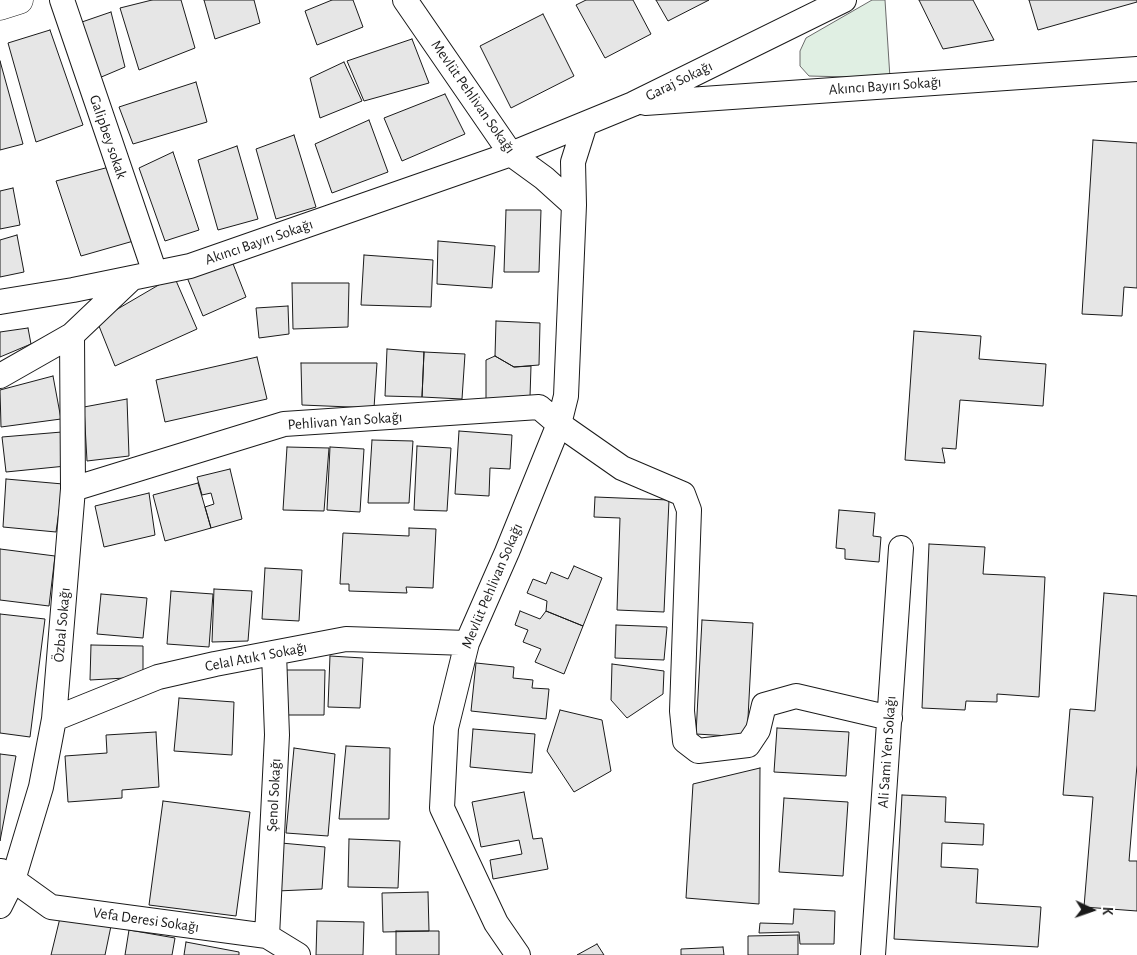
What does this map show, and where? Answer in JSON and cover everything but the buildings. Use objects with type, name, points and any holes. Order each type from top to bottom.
[{"type":"main road","points":[[0,6],[19,0]]},
{"type":"street","name":"Galipbey sokak","points":[[62,0],[154,273]]},
{"type":"street","name":"Mevlüt Pehlivan Sokağı","points":[[405,0],[511,154],[544,178],[574,205]]},
{"type":"street","name":"Garaj Sokağı","points":[[511,154],[633,104],[844,0]]},
{"type":"street","name":"Akıncı Bayırı Sokağı","points":[[633,104],[1137,69]]},
{"type":"street","name":"Mevlüt Pehlivan Sokağı","points":[[518,955],[496,923],[442,808],[446,728],[467,642],[560,424],[566,396],[574,205],[573,162],[585,124]]},
{"type":"street","name":"Akıncı Bayırı Sokağı","points":[[0,302],[73,290],[190,266],[511,154]]},
{"type":"street","points":[[0,376],[72,335],[132,278]]},
{"type":"street","name":"Özbal Sokağı","points":[[0,906],[6,875],[41,787],[54,719],[73,489],[72,335]]},
{"type":"street","name":"Pehlivan Yan Sokağı","points":[[73,489],[284,424],[540,407],[560,424],[622,468],[683,494],[689,510],[682,711],[685,741],[698,751],[748,744],[758,730],[764,706],[796,696],[890,718]]},
{"type":"street","name":"Ali Sami Yen Sokağı","points":[[873,955],[901,548]]},
{"type":"street","name":"Celal Atık 1 Sokağı","points":[[54,719],[158,678],[215,664],[346,639],[467,642]]},
{"type":"street","name":"Şenol Sokağı","points":[[267,936],[277,735],[274,653]]},
{"type":"street","name":"Vefa Deresi Sokağı","points":[[6,875],[51,907],[267,936],[298,955]]},
{"type":"green space","points":[[872,0],[885,0],[890,78],[809,76],[800,66],[800,51],[806,38]]}]
